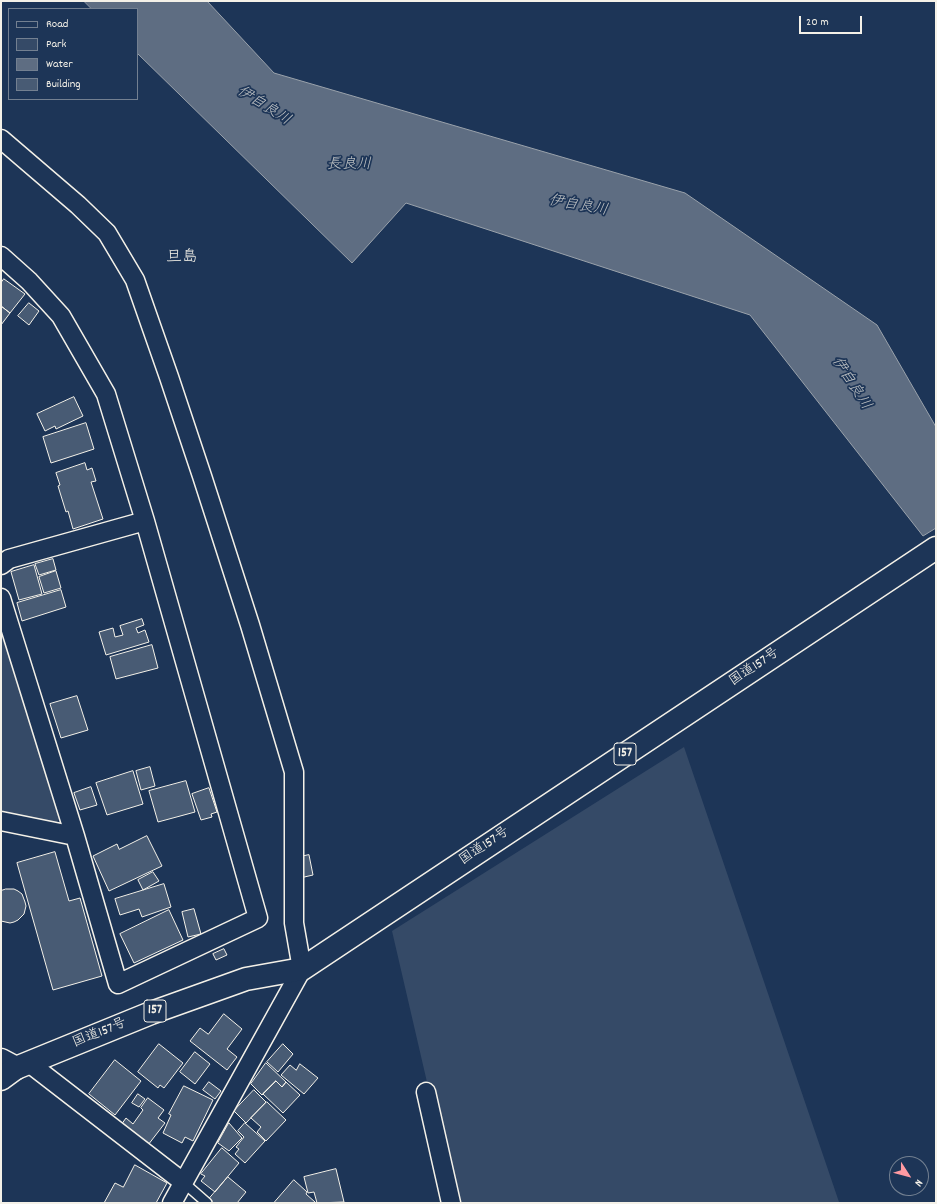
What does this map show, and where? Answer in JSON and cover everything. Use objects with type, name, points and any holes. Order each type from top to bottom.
[{"type":"highway","name":"国道157号","points":[[12,1067],[151,1013],[246,979],[308,964],[936,548]]},
{"type":"street","points":[[1,139],[78,205],[107,233],[135,280],[169,377],[238,588],[294,772],[294,923],[308,964],[172,1203]]},
{"type":"street","points":[[1,256],[29,281],[61,316],[106,394],[145,521],[258,918],[118,984],[75,836],[1,598]]},
{"type":"street","points":[[1,565],[9,559],[145,521]]},
{"type":"street","points":[[1,821],[75,836]]},
{"type":"street","points":[[12,1067],[183,1182]]},
{"type":"street","points":[[426,1092],[451,1203]]},
{"type":"lane","points":[[183,1182],[207,1203]]},
{"type":"green space","points":[[1,625],[59,819],[53,826],[1,813]]},
{"type":"green space","points":[[684,747],[839,1202],[455,1203],[392,931]]},
{"type":"water","name":"長良川","points":[[84,1],[207,1],[274,73],[685,193],[877,325],[936,427],[936,528],[923,536],[750,315],[406,203],[352,263],[138,54],[138,8],[91,8]]},
{"type":"building","points":[[4,279],[25,294],[10,313],[1,306],[1,283]]},
{"type":"building","points":[[29,303],[39,311],[29,325],[18,316]]},
{"type":"building","points":[[1,306],[10,313],[1,325]]},
{"type":"building","points":[[74,397],[83,416],[56,429],[55,426],[45,431],[37,414]]},
{"type":"building","points":[[86,423],[94,449],[51,463],[43,437]]},
{"type":"building","points":[[85,463],[87,470],[92,468],[96,481],[91,482],[103,519],[73,529],[68,511],[66,512],[58,486],[60,485],[56,473]]},
{"type":"building","points":[[53,559],[56,570],[39,575],[35,564]]},
{"type":"building","points":[[34,565],[42,594],[19,600],[11,572]]},
{"type":"building","points":[[56,571],[61,588],[44,593],[39,577]]},
{"type":"building","points":[[61,590],[66,607],[22,621],[17,603]]},
{"type":"building","points":[[142,619],[144,625],[136,628],[138,633],[145,630],[149,642],[106,655],[99,632],[113,628],[115,637],[123,635],[120,626]]},
{"type":"building","points":[[152,645],[158,668],[116,679],[110,657]]},
{"type":"building","points":[[77,696],[88,730],[61,738],[50,704]]},
{"type":"building","points":[[150,767],[155,786],[141,790],[136,771]]},
{"type":"building","points":[[133,771],[143,804],[107,815],[96,783]]},
{"type":"building","points":[[186,781],[195,812],[158,822],[149,791]]},
{"type":"building","points":[[91,787],[97,805],[80,810],[74,793]]},
{"type":"building","points":[[209,788],[217,812],[211,814],[212,817],[201,820],[192,794]]},
{"type":"building","points":[[147,836],[162,866],[109,891],[93,856],[117,844],[119,849]]},
{"type":"building","points":[[55,852],[69,901],[80,898],[102,976],[53,990],[17,863]]},
{"type":"building","points":[[309,855],[313,875],[300,878],[295,858]]},
{"type":"building","points":[[153,872],[159,881],[143,890],[138,880]]},
{"type":"building","points":[[164,884],[171,907],[142,917],[139,909],[120,915],[115,899]]},
{"type":"building","points":[[6,889],[14,889],[22,894],[26,906],[24,914],[18,920],[10,923],[1,921],[1,891]]},
{"type":"building","points":[[194,909],[201,934],[188,937],[182,912]]},
{"type":"building","points":[[169,910],[183,940],[134,963],[120,934]]},
{"type":"building","points":[[224,949],[227,955],[216,960],[213,954]]},
{"type":"building","points":[[224,1014],[242,1029],[227,1049],[237,1057],[227,1070],[190,1041],[200,1028],[208,1034]]},
{"type":"building","points":[[159,1044],[183,1063],[164,1088],[160,1085],[158,1088],[138,1072]]},
{"type":"building","points":[[283,1044],[293,1054],[278,1072],[267,1062]]},
{"type":"building","points":[[195,1052],[210,1064],[195,1084],[180,1072]]},
{"type":"building","points":[[115,1060],[141,1081],[115,1115],[89,1094]]},
{"type":"building","points":[[266,1063],[286,1082],[282,1087],[276,1081],[262,1095],[251,1084]]},
{"type":"building","points":[[300,1064],[318,1078],[304,1094],[281,1075],[290,1065],[296,1070]]},
{"type":"building","points":[[276,1081],[282,1087],[286,1082],[300,1095],[283,1113],[263,1094]]},
{"type":"building","points":[[209,1082],[221,1091],[215,1099],[203,1090]]},
{"type":"building","points":[[184,1086],[213,1100],[193,1141],[185,1137],[182,1143],[163,1133],[171,1115],[169,1114]]},
{"type":"building","points":[[254,1090],[266,1102],[246,1123],[234,1111]]},
{"type":"building","points":[[138,1094],[145,1099],[139,1107],[132,1103]]},
{"type":"building","points":[[148,1098],[164,1110],[158,1118],[165,1123],[148,1145],[121,1125],[126,1118],[133,1124],[143,1110],[141,1108]]},
{"type":"building","points":[[267,1102],[286,1120],[266,1141],[257,1132],[261,1127],[251,1118]]},
{"type":"building","points":[[229,1123],[242,1138],[229,1151],[218,1143]]},
{"type":"building","points":[[245,1123],[265,1141],[245,1163],[235,1154],[239,1149],[236,1147],[244,1137],[238,1131]]},
{"type":"building","points":[[222,1148],[239,1163],[215,1192],[201,1181],[205,1176],[201,1174]]},
{"type":"building","points":[[135,1165],[167,1183],[156,1203],[104,1203],[115,1183],[123,1187]]},
{"type":"building","points":[[336,1169],[344,1202],[317,1203],[314,1192],[308,1193],[304,1177]]},
{"type":"building","points":[[228,1177],[246,1192],[237,1203],[213,1203],[209,1199]]},
{"type":"building","points":[[294,1180],[315,1202],[274,1203]]},
{"type":"district","name":"旦島","points":[[182,259]]},
{"type":"water label","name":"伊自良川","points":[[263,107]]},
{"type":"water label","name":"伊自良川","points":[[578,207]]},
{"type":"water label","name":"伊自良川","points":[[850,384]]}]
